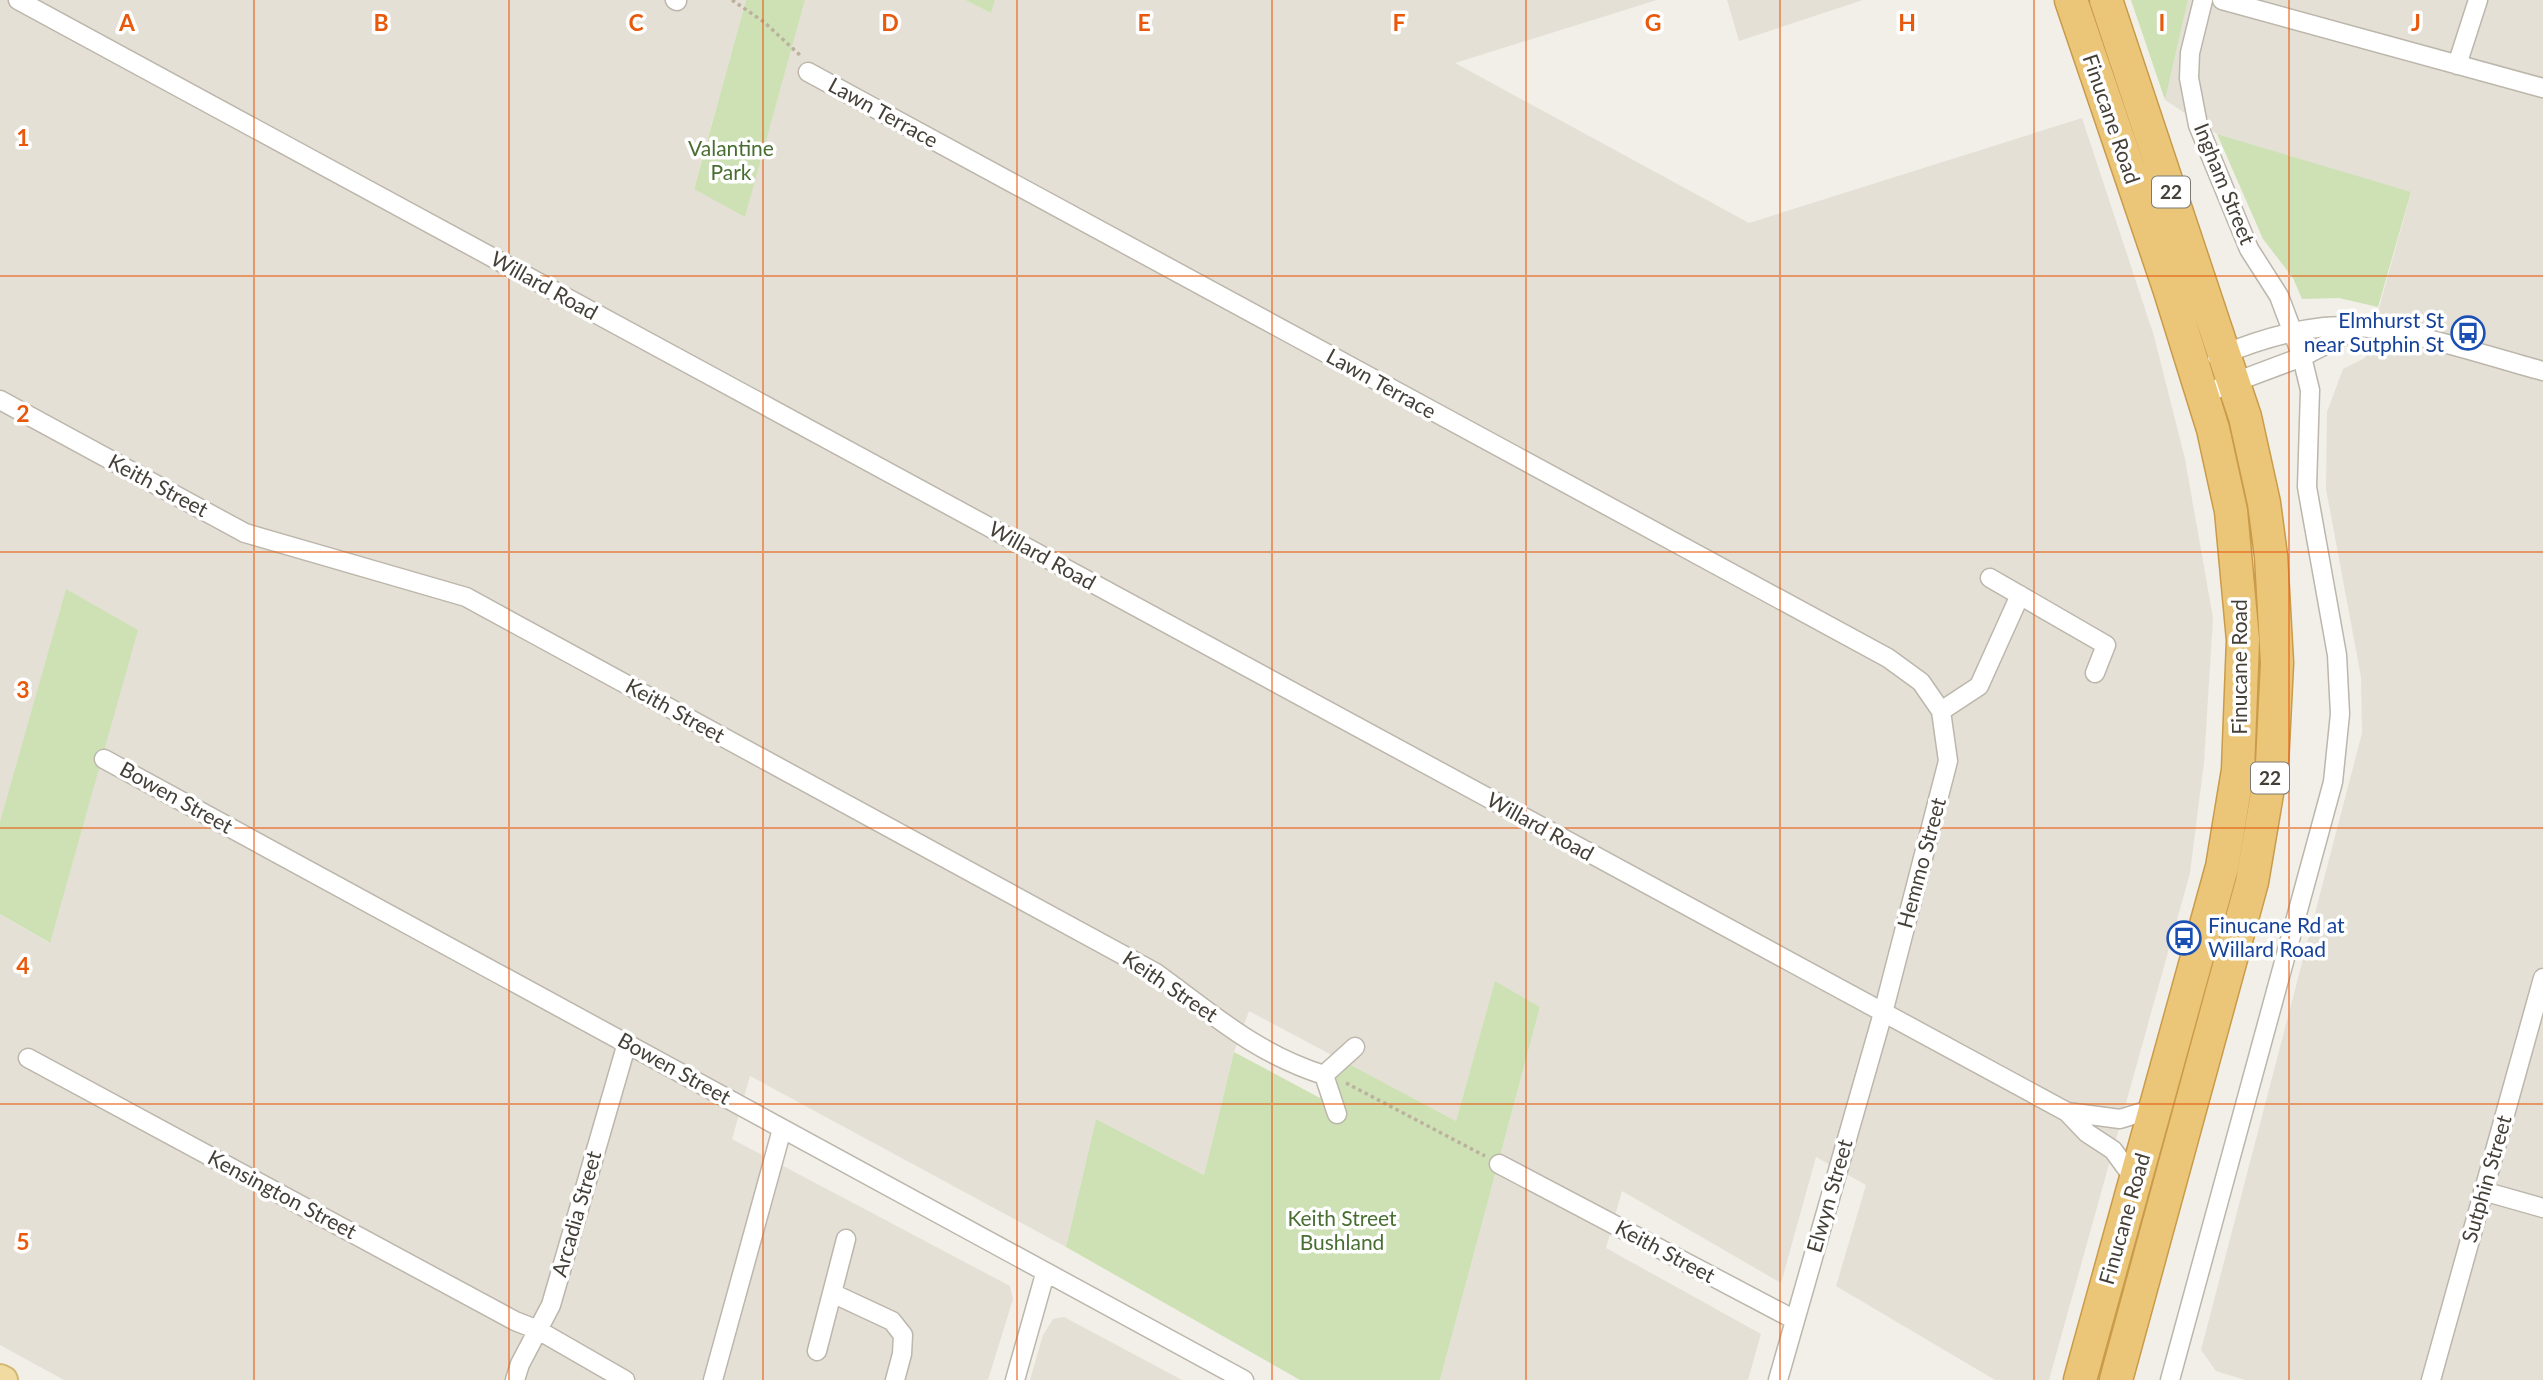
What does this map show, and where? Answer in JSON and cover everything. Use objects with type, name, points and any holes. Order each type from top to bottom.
[{"type":"highway","name":"Finucane Road","points":[[2071,0],[2199,381],[2223,469],[2237,560],[2243,640],[2242,719],[2233,808],[2219,877],[2080,1380]]},
{"type":"highway","name":"Finucane Road","points":[[2106,0],[2235,384],[2262,491],[2276,610],[2276,708],[2267,805],[2252,882],[2116,1380]]},
{"type":"highway","points":[[2242,719],[2276,708]]},
{"type":"street","name":"Willard Road","points":[[18,0],[2067,1112],[2087,1133],[2113,1150],[2135,1180]]},
{"type":"street","name":"Ingham Street","points":[[2203,0],[2190,66],[2198,125],[2249,249],[2279,296],[2302,357]]},
{"type":"street","points":[[2222,0],[2543,88]]},
{"type":"street","points":[[2457,65],[2478,0]]},
{"type":"street","name":"Lawn Terrace","points":[[808,72],[1888,658],[1921,682],[1941,711]]},
{"type":"street","points":[[2199,381],[2226,354],[2294,332],[2324,327],[2393,332],[2543,371]]},
{"type":"street","points":[[2199,381],[2235,384],[2302,357],[2356,329]]},
{"type":"street","points":[[2170,1380],[2333,782],[2340,714],[2337,655],[2309,510],[2306,463],[2310,397],[2302,357]]},
{"type":"street","name":"Keith Street","points":[[0,400],[245,533],[466,597],[1156,973],[1256,1047],[1295,1066],[1324,1075]]},
{"type":"street","points":[[1990,578],[2106,645],[2095,673]]},
{"type":"street","points":[[1941,711],[1979,686],[2020,595]]},
{"type":"street","name":"Hemmo Street","points":[[1883,1013],[1948,761],[1941,711]]},
{"type":"street","name":"Bowen Street","points":[[104,759],[1045,1274],[1244,1380]]},
{"type":"street","name":"Sutphin Street","points":[[2431,1380],[2543,978]]},
{"type":"street","name":"Elwyn Street","points":[[1778,1380],[1883,1013]]},
{"type":"street","name":"Arcadia Street","points":[[515,1380],[551,1305],[627,1043]]},
{"type":"street","points":[[1337,1114],[1324,1075],[1355,1047]]},
{"type":"street","name":"Kensington Street","points":[[28,1058],[503,1315],[538,1330],[625,1380]]},
{"type":"street","name":"Willard Road","points":[[2067,1112],[2120,1119],[2155,1108]]},
{"type":"street","points":[[713,1380],[782,1129]]},
{"type":"street","name":"Keith Street","points":[[1499,1164],[1795,1320]]},
{"type":"street","points":[[2483,1191],[2543,1208]]},
{"type":"street","points":[[817,1351],[846,1240]]},
{"type":"street","points":[[1015,1380],[1045,1274]]},
{"type":"street","points":[[832,1293],[892,1321],[903,1335],[902,1354],[895,1380]]},
{"type":"path","points":[[732,0],[764,22],[801,54],[808,72]]},
{"type":"path","points":[[1324,1075],[1353,1086],[1499,1164]]},
{"type":"shaded area","points":[[0,0],[746,0],[694,188],[745,216],[805,0],[965,0],[991,13],[995,0],[1657,0],[1455,63],[1749,223],[2082,118],[2154,336],[2185,459],[2213,618],[2204,762],[2190,873],[2049,1380],[1995,1380],[1836,1286],[1866,1185],[1816,1157],[1781,1283],[1622,1191],[1606,1248],[1761,1334],[1748,1380],[1440,1380],[1540,1007],[1495,982],[1456,1121],[1249,1011],[1234,1052],[1204,1175],[1096,1119],[1066,1247],[750,1076],[732,1139],[1010,1286],[1013,1299],[988,1380],[64,1380],[0,1345],[0,914],[49,943],[66,590],[0,821]]},
{"type":"shaded area","points":[[1727,0],[1863,0],[1739,41]]},
{"type":"shaded area","points":[[2188,0],[2543,0],[2543,1380],[2245,1380],[2216,1371],[2201,1350],[2362,733],[2361,677],[2326,489],[2327,412],[2343,369],[2365,358],[2411,193],[2217,134],[2165,100]]},
{"type":"shaded area","points":[[1064,1317],[1182,1380],[1030,1380],[1043,1335],[1053,1319]]},
{"type":"green space","name":"Valantine Park","points":[[746,0],[805,0],[745,217],[694,189]]},
{"type":"green space","points":[[965,0],[995,0],[991,13]]},
{"type":"green space","points":[[2131,0],[2188,0],[2165,100]]},
{"type":"green space","points":[[2217,134],[2411,192],[2378,307],[2339,298],[2302,299],[2293,278],[2263,239]]},
{"type":"green space","points":[[66,589],[138,630],[50,943],[0,914],[0,821]]},
{"type":"green space","name":"Keith Street Bushland","points":[[1495,981],[1540,1007],[1440,1380],[1300,1380],[1066,1247],[1096,1119],[1204,1175],[1234,1052],[1320,1098],[1332,1055],[1456,1121]]},
{"type":"place","name":"Elmhurst St near Sutphin St","points":[[2468,333]]},
{"type":"place","name":"Finucane Rd at Willard Road","points":[[2184,938]]}]
